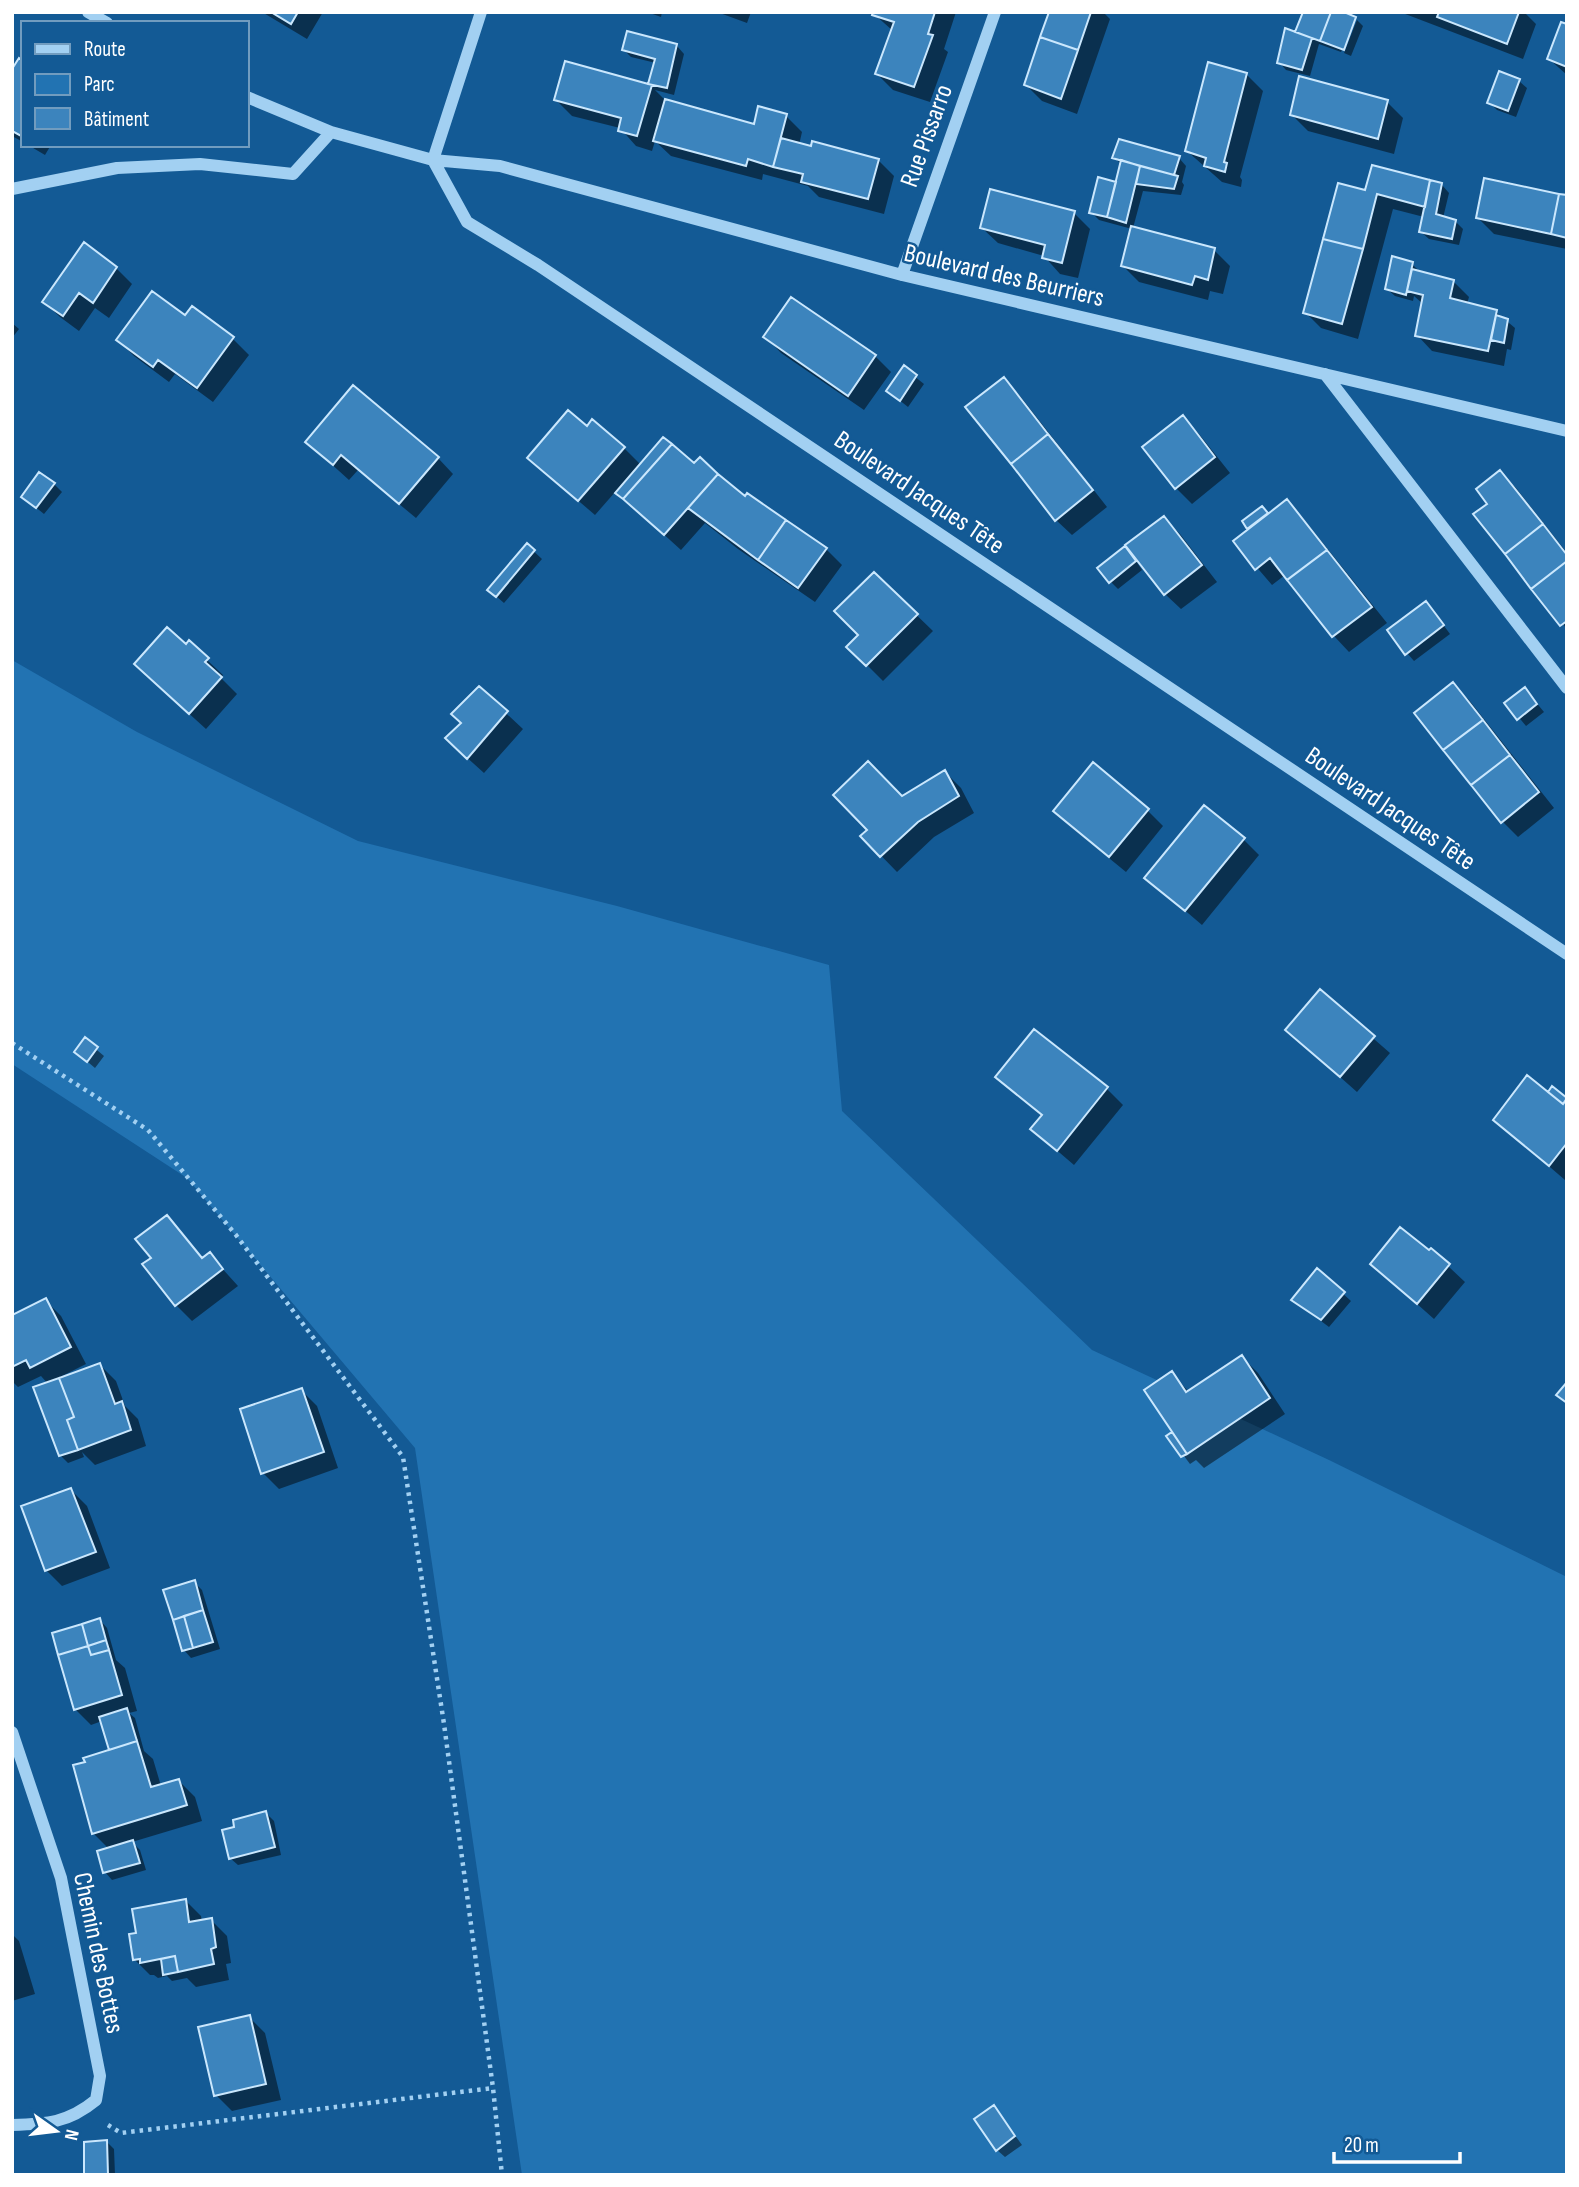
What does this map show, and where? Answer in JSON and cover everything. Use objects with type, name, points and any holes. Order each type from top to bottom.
[{"type":"street","points":[[88,12],[104,21]]},
{"type":"street","points":[[248,97],[331,132],[433,160],[481,12]]},
{"type":"street","name":"Rue Pissarro","points":[[902,275],[995,12]]},
{"type":"street","points":[[12,189],[117,168],[200,164],[293,174],[331,132]]},
{"type":"street","name":"Boulevard des Beurriers","points":[[433,160],[500,166],[902,275],[1567,431]]},
{"type":"street","name":"Boulevard Jacques Tête","points":[[433,160],[467,222],[538,265],[1567,954]]},
{"type":"street","points":[[1325,374],[1567,688]]},
{"type":"street","name":"Chemin des Bottes","points":[[12,1732],[61,1878],[100,2076],[96,2100],[83,2110]]},
{"type":"street","points":[[12,2125],[52,2124],[83,2110]]},
{"type":"path","points":[[12,1043],[148,1130],[236,1235],[403,1457],[444,1724],[493,2088],[502,2175]]},
{"type":"path","points":[[83,2110],[121,2133],[493,2088]]},
{"type":"green space","points":[[12,660],[137,732],[358,841],[617,906],[829,965],[842,1111],[1092,1350],[1329,1460],[1567,1577],[1567,2175],[522,2175],[415,1448],[187,1178],[12,1064]]},
{"type":"building","points":[[271,12],[298,12],[291,24]]},
{"type":"building","points":[[873,12],[935,12],[928,34],[933,35],[914,87],[875,74],[894,22],[872,15]]},
{"type":"building","points":[[1049,12],[1091,12],[1078,50],[1040,37]]},
{"type":"building","points":[[1303,12],[1331,12],[1320,41],[1295,32]]},
{"type":"building","points":[[1331,12],[1344,12],[1356,17],[1344,50],[1320,41]]},
{"type":"building","points":[[1439,12],[1519,12],[1507,44],[1437,17]]},
{"type":"building","points":[[1561,22],[1567,24],[1567,67],[1547,59]]},
{"type":"building","points":[[1285,28],[1312,38],[1302,70],[1277,63]]},
{"type":"building","points":[[627,31],[677,44],[667,88],[648,84],[655,59],[622,50]]},
{"type":"building","points":[[1040,37],[1078,50],[1061,99],[1024,85]]},
{"type":"building","points":[[19,58],[21,60],[21,136],[12,131],[12,69]]},
{"type":"building","points":[[565,61],[652,85],[637,136],[618,131],[621,118],[554,100]]},
{"type":"building","points":[[1208,62],[1247,73],[1224,162],[1227,163],[1225,172],[1204,166],[1206,158],[1185,151]]},
{"type":"building","points":[[1499,71],[1520,79],[1508,111],[1487,103]]},
{"type":"building","points":[[1299,76],[1388,100],[1378,139],[1290,115]]},
{"type":"building","points":[[665,99],[754,124],[758,106],[787,114],[773,167],[748,159],[746,166],[653,141]]},
{"type":"building","points":[[781,138],[811,146],[812,141],[879,159],[868,199],[801,182],[803,174],[773,167]]},
{"type":"building","points":[[1119,139],[1180,156],[1174,175],[1112,158]]},
{"type":"building","points":[[1121,160],[1140,166],[1126,223],[1107,217]]},
{"type":"building","points":[[1372,165],[1430,180],[1425,207],[1377,194],[1363,249],[1323,239],[1338,183],[1365,190]]},
{"type":"building","points":[[1140,166],[1178,176],[1174,189],[1136,184]]},
{"type":"building","points":[[1098,177],[1116,182],[1107,217],[1089,213]]},
{"type":"building","points":[[1484,178],[1559,194],[1551,234],[1476,218]]},
{"type":"building","points":[[1430,180],[1442,183],[1436,214],[1456,220],[1452,239],[1419,232]]},
{"type":"building","points":[[990,189],[1075,211],[1062,263],[1042,258],[1045,245],[980,228]]},
{"type":"building","points":[[1559,194],[1567,195],[1567,238],[1551,234]]},
{"type":"building","points":[[1131,226],[1215,248],[1208,280],[1195,276],[1192,285],[1121,266]]},
{"type":"building","points":[[1323,239],[1363,249],[1342,324],[1303,313]]},
{"type":"building","points":[[84,242],[117,267],[93,303],[79,293],[63,316],[42,302]]},
{"type":"building","points":[[1392,256],[1413,262],[1406,295],[1385,289]]},
{"type":"building","points":[[1412,269],[1454,280],[1450,298],[1497,310],[1488,351],[1415,336],[1423,295],[1407,291]]},
{"type":"building","points":[[152,291],[185,315],[192,306],[234,337],[197,388],[158,360],[153,367],[116,340]]},
{"type":"building","points":[[791,297],[876,355],[848,396],[763,337]]},
{"type":"building","points":[[1496,315],[1508,319],[1504,343],[1491,340]]},
{"type":"building","points":[[904,365],[917,375],[900,401],[886,391]]},
{"type":"building","points":[[1004,377],[1048,434],[1011,464],[965,407]]},
{"type":"building","points":[[353,385],[439,457],[399,504],[341,455],[333,465],[305,442]]},
{"type":"building","points":[[568,410],[587,426],[592,419],[625,447],[578,501],[527,458]]},
{"type":"building","points":[[1183,415],[1215,457],[1175,489],[1142,447]]},
{"type":"building","points":[[1048,434],[1093,490],[1055,521],[1011,464]]},
{"type":"building","points":[[663,437],[672,444],[623,499],[615,493]]},
{"type":"building","points":[[672,444],[694,463],[700,457],[718,474],[664,535],[623,499]]},
{"type":"building","points":[[1500,470],[1543,524],[1505,554],[1473,514],[1487,504],[1476,489]]},
{"type":"building","points":[[39,472],[55,483],[36,508],[21,497]]},
{"type":"building","points":[[718,474],[745,496],[747,493],[786,520],[758,560],[688,508]]},
{"type":"building","points":[[1287,499],[1327,550],[1287,580],[1270,558],[1255,570],[1233,541]]},
{"type":"building","points":[[1262,506],[1268,513],[1247,529],[1242,521]]},
{"type":"building","points":[[1164,516],[1202,565],[1164,595],[1125,545]]},
{"type":"building","points":[[786,520],[827,548],[798,588],[758,560]]},
{"type":"building","points":[[1543,524],[1567,555],[1567,561],[1531,589],[1505,554]]},
{"type":"building","points":[[527,543],[535,550],[496,597],[487,590]]},
{"type":"building","points":[[1125,546],[1136,561],[1109,583],[1097,568]]},
{"type":"building","points":[[1327,550],[1372,607],[1332,637],[1287,580]]},
{"type":"building","points":[[1567,561],[1567,621],[1560,626],[1531,589]]},
{"type":"building","points":[[874,572],[918,614],[866,666],[846,647],[858,635],[834,611]]},
{"type":"building","points":[[1426,601],[1444,625],[1405,655],[1387,630]]},
{"type":"building","points":[[167,627],[186,644],[189,640],[209,658],[205,662],[222,677],[189,714],[134,664]]},
{"type":"building","points":[[1453,682],[1483,720],[1443,750],[1414,713]]},
{"type":"building","points":[[479,686],[508,711],[467,759],[445,738],[461,723],[451,714]]},
{"type":"building","points":[[1525,687],[1537,704],[1517,720],[1504,703]]},
{"type":"building","points":[[1483,720],[1510,755],[1471,785],[1443,750]]},
{"type":"building","points":[[1510,755],[1539,792],[1501,823],[1471,785]]},
{"type":"building","points":[[868,761],[902,796],[945,770],[959,796],[918,822],[880,857],[860,836],[867,830],[833,795]]},
{"type":"building","points":[[1093,762],[1149,809],[1109,857],[1053,811]]},
{"type":"building","points":[[1204,805],[1245,838],[1185,911],[1144,878]]},
{"type":"building","points":[[1320,989],[1375,1036],[1340,1077],[1285,1030]]},
{"type":"building","points":[[1034,1029],[1108,1087],[1057,1151],[1030,1129],[1042,1115],[995,1077]]},
{"type":"building","points":[[85,1037],[98,1047],[87,1062],[74,1052]]},
{"type":"building","points":[[1527,1075],[1563,1104],[1567,1099],[1567,1143],[1549,1166],[1493,1120]]},
{"type":"building","points":[[1552,1086],[1567,1098],[1563,1104],[1548,1092]]},
{"type":"building","points":[[167,1215],[202,1258],[210,1252],[223,1269],[175,1306],[142,1264],[151,1258],[135,1239]]},
{"type":"building","points":[[1400,1227],[1450,1264],[1417,1304],[1370,1264]]},
{"type":"building","points":[[1317,1268],[1345,1292],[1321,1320],[1291,1300]]},
{"type":"building","points":[[46,1298],[71,1347],[30,1368],[26,1360],[12,1367],[12,1315]]},
{"type":"building","points":[[1242,1355],[1270,1398],[1187,1454],[1144,1390],[1172,1371],[1186,1392]]},
{"type":"building","points":[[100,1363],[115,1404],[122,1401],[131,1430],[78,1450],[67,1420],[74,1417],[59,1378]]},
{"type":"building","points":[[59,1378],[74,1417],[67,1420],[78,1450],[59,1456],[33,1387]]},
{"type":"building","points":[[1567,1382],[1567,1403],[1556,1395]]},
{"type":"building","points":[[302,1388],[324,1452],[261,1474],[240,1409]]},
{"type":"building","points":[[1172,1432],[1187,1454],[1181,1457],[1166,1436]]},
{"type":"building","points":[[71,1488],[96,1552],[45,1571],[21,1506]]},
{"type":"building","points":[[195,1580],[203,1610],[173,1620],[163,1590]]},
{"type":"building","points":[[203,1610],[213,1642],[193,1648],[184,1616]]},
{"type":"building","points":[[184,1616],[193,1648],[182,1651],[173,1620]]},
{"type":"building","points":[[100,1618],[106,1640],[88,1646],[82,1624]]},
{"type":"building","points":[[82,1624],[88,1646],[58,1655],[52,1633]]},
{"type":"building","points":[[106,1640],[109,1650],[91,1655],[88,1646]]},
{"type":"building","points":[[88,1646],[91,1655],[109,1650],[122,1695],[74,1710],[58,1655]]},
{"type":"building","points":[[127,1708],[137,1741],[109,1750],[99,1717]]},
{"type":"building","points":[[137,1741],[151,1787],[179,1779],[187,1805],[92,1834],[73,1765],[85,1762],[83,1758]]},
{"type":"building","points":[[266,1811],[275,1847],[229,1859],[222,1830],[234,1827],[233,1820]]},
{"type":"building","points":[[133,1840],[140,1863],[103,1873],[97,1851]]},
{"type":"building","points":[[186,1899],[189,1922],[212,1918],[216,1947],[211,1949],[214,1964],[178,1972],[175,1956],[140,1963],[140,1959],[133,1960],[129,1934],[136,1933],[132,1909]]},
{"type":"building","points":[[175,1956],[178,1972],[163,1975],[161,1959]]},
{"type":"building","points":[[250,2015],[266,2084],[214,2096],[198,2027]]},
{"type":"building","points":[[994,2105],[1015,2136],[996,2151],[974,2119]]},
{"type":"building","points":[[107,2140],[108,2175],[84,2175],[84,2142]]}]
